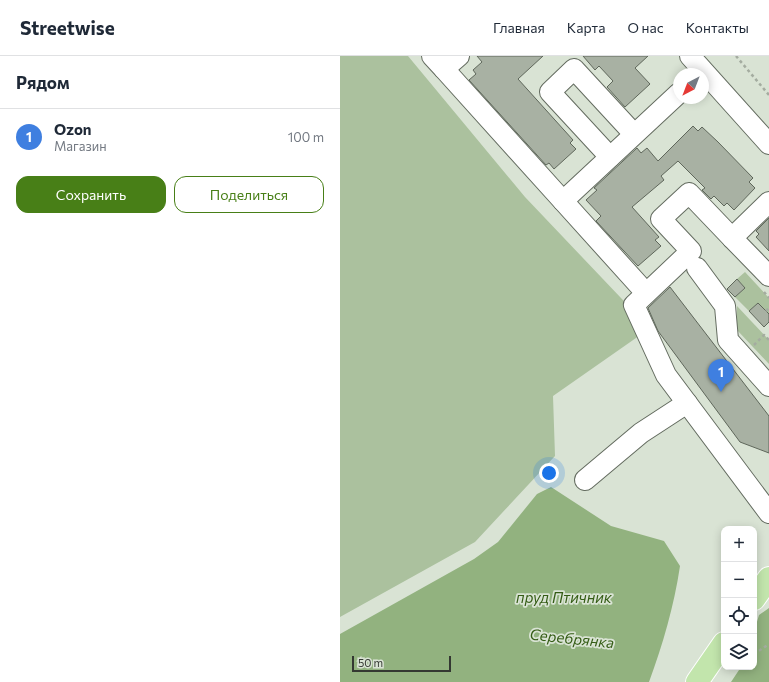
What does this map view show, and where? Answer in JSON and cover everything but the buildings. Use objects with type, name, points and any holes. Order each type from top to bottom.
[{"type":"main road","points":[[755,598],[769,578]]},
{"type":"main road","points":[[697,682],[721,647]]},
{"type":"street","points":[[459,56],[438,63],[646,293]]},
{"type":"street","points":[[697,67],[769,144]]},
{"type":"street","points":[[610,157],[550,92],[555,87],[574,69],[634,134]]},
{"type":"street","points":[[563,201],[673,98]]},
{"type":"street","points":[[769,276],[689,193],[661,219],[691,251],[634,305],[666,375],[769,513]]},
{"type":"street","points":[[732,238],[769,202]]},
{"type":"street","points":[[697,268],[725,306],[728,340],[769,386]]},
{"type":"street","points":[[585,480],[641,434],[687,403]]},
{"type":"path","points":[[736,56],[769,95]]},
{"type":"path","points":[[766,311],[769,308]]},
{"type":"path","points":[[742,356],[764,335],[769,340]]},
{"type":"path","points":[[757,652],[769,644]]},
{"type":"shaded area","points":[[340,56],[408,56],[525,197],[640,318],[646,331],[553,396],[555,456],[475,542],[340,617]]},
{"type":"shaded area","points":[[745,272],[769,298],[769,314],[758,303],[749,311],[735,297],[745,288],[737,279]]},
{"type":"shaded area","points":[[737,306],[769,340],[769,364],[737,330]]},
{"type":"water","name":"пруд Птичник","points":[[551,487],[611,526],[664,541],[680,566],[668,625],[649,682],[340,682],[340,634],[474,559],[498,542],[537,494]]},
{"type":"water","points":[[769,608],[769,682],[731,682],[739,670],[757,670],[757,622],[759,615]]},
{"type":"place","name":"Ozon","points":[[721,392]]},
{"type":"water label","name":"Серебрянка","points":[[572,638]]}]
